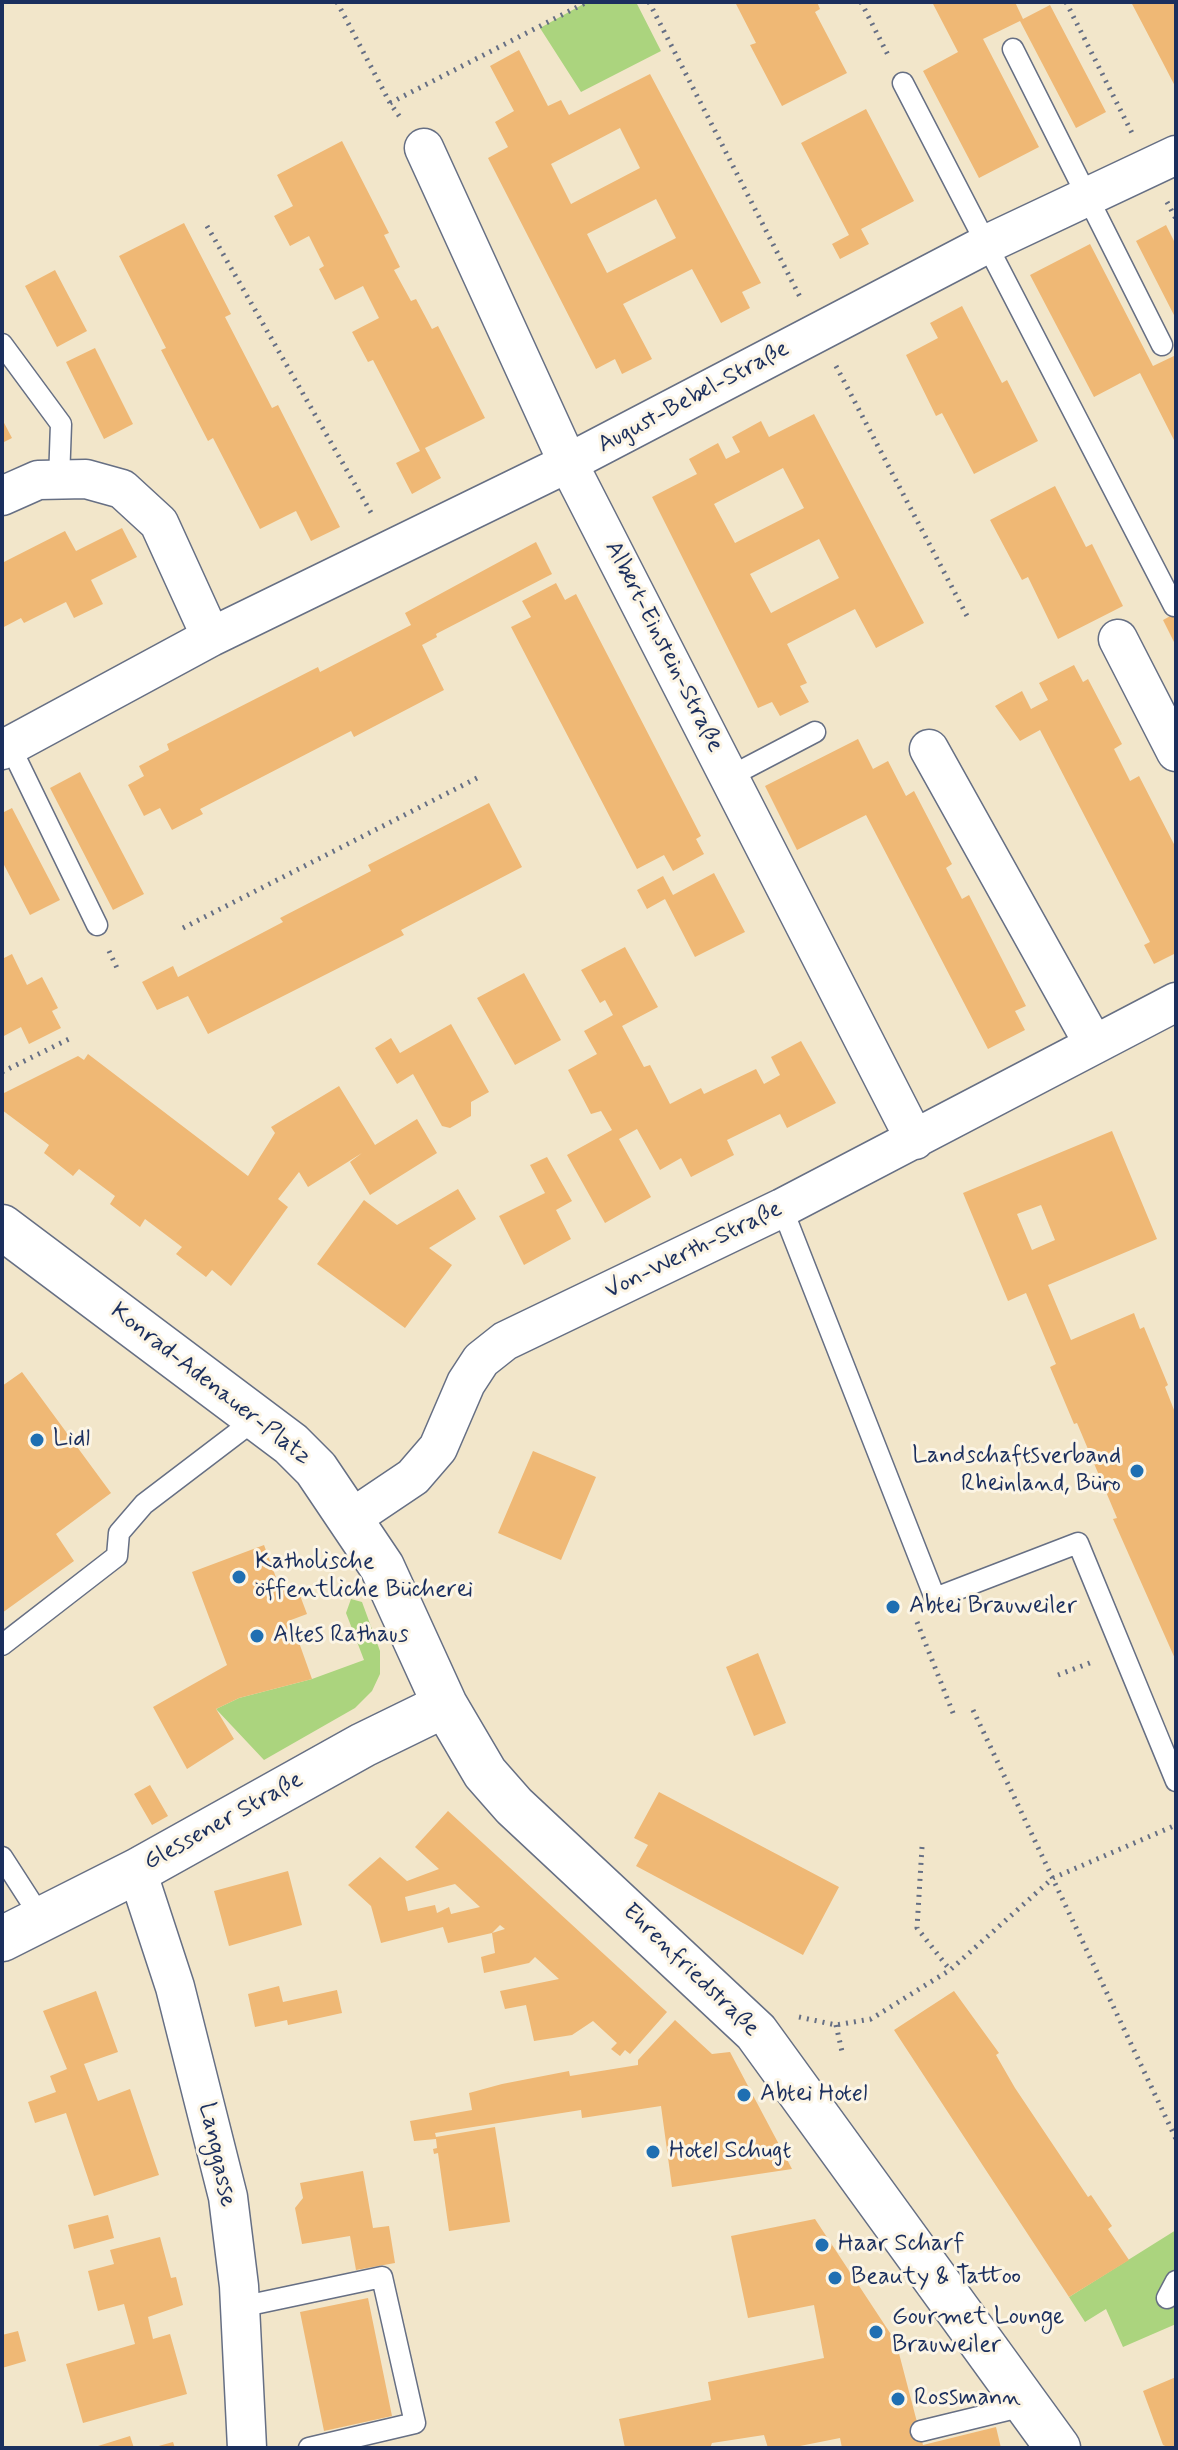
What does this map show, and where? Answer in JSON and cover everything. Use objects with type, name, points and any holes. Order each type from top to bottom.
[{"type":"street","name":"Albert-Einstein-Straße","points":[[424,148],[568,463],[915,1140]]},
{"type":"street","name":"August-Bebel-Straße","points":[[6,748],[211,637],[568,463],[987,244],[1163,160]]},
{"type":"street","points":[[2,496],[38,480],[86,479],[122,489],[159,523],[211,637]]},
{"type":"street","points":[[1118,639],[1176,752]]},
{"type":"street","points":[[929,749],[1093,1043]]},
{"type":"street","name":"Von-Werth-Straße","points":[[352,1518],[390,1493],[438,1448],[466,1383],[481,1360],[505,1341],[782,1208],[1176,1002]]},
{"type":"street","name":"Konrad-Adenauer-Platz","points":[[2,1227],[257,1418],[310,1463],[352,1518],[390,1583],[445,1705]]},
{"type":"street","name":"Glessener Straße","points":[[2,1939],[137,1871],[363,1745],[445,1705]]},
{"type":"street","name":"Ehrenfriedstraße","points":[[445,1705],[485,1773],[514,1806],[756,2032],[1058,2448]]},
{"type":"street","name":"Langgasse","points":[[137,1871],[164,1948],[228,2197],[240,2307],[247,2448]]},
{"type":"lane","points":[[1013,49],[1090,195],[1162,345]]},
{"type":"lane","points":[[903,83],[1174,606]]},
{"type":"lane","points":[[2,344],[61,424],[59,480]]},
{"type":"lane","points":[[729,777],[815,732]]},
{"type":"lane","points":[[6,748],[97,925]]},
{"type":"lane","points":[[782,1208],[935,1598],[1078,1543],[1176,1781]]},
{"type":"lane","points":[[2,1645],[117,1556],[119,1533],[144,1504],[257,1418]]},
{"type":"lane","points":[[2,1857],[42,1919]]},
{"type":"lane","points":[[240,2307],[382,2277],[415,2423],[309,2448]]},
{"type":"lane","points":[[921,2431],[1028,2405]]},
{"type":"path","points":[[337,2],[390,103],[424,148]]},
{"type":"path","points":[[390,103],[587,2]]},
{"type":"path","points":[[861,2],[903,83]]},
{"type":"path","points":[[1066,2],[1163,160]]},
{"type":"path","points":[[207,226],[392,549]]},
{"type":"path","points":[[183,928],[479,777]]},
{"type":"path","points":[[2,1072],[69,1039]]},
{"type":"path","points":[[911,1608],[955,1718]]},
{"type":"path","points":[[1058,1675],[1123,1651]]},
{"type":"path","points":[[973,1710],[1176,2139]]},
{"type":"path","points":[[756,2032],[773,2012],[836,2025],[871,2019],[950,1970],[1053,1878],[1176,1825]]},
{"type":"path","points":[[922,1847],[917,1928],[950,1970]]},
{"type":"path","points":[[836,2025],[843,2056]]},
{"type":"green space","points":[[587,2],[636,2],[661,51],[581,92],[540,28]]},
{"type":"green space","points":[[351,1599],[362,1602],[380,1651],[380,1674],[372,1691],[355,1708],[264,1760],[216,1709],[239,1698],[312,1679],[364,1660],[346,1613]]},
{"type":"green space","points":[[1176,2230],[1176,2324],[1123,2347],[1106,2309],[1085,2322],[1069,2297]]},
{"type":"building","points":[[735,2],[817,2],[820,9],[815,12],[847,73],[782,106],[750,45],[756,43]]},
{"type":"building","points":[[932,2],[1015,2],[1023,19],[1050,5],[1106,112],[1076,128],[1020,21],[983,39],[1039,147],[979,178],[923,71],[958,52]]},
{"type":"building","points":[[1131,2],[1176,2],[1176,88],[1162,61]]},
{"type":"building","points":[[519,50],[548,106],[561,100],[569,115],[650,74],[761,283],[742,292],[750,308],[721,323],[692,269],[623,304],[652,359],[622,374],[615,359],[596,369],[488,158],[508,147],[495,122],[514,111],[490,66]],"holes":[[[620,128],[640,168],[571,204],[551,164]],[[656,199],[676,238],[607,273],[587,234]]]},
{"type":"building","points":[[866,109],[914,201],[861,229],[869,244],[840,259],[832,244],[849,235],[801,143]]},
{"type":"building","points":[[342,141],[389,233],[384,235],[400,267],[394,270],[411,301],[416,299],[432,329],[438,326],[485,418],[425,448],[441,478],[412,494],[396,463],[420,451],[373,360],[368,362],[352,332],[379,318],[363,286],[335,300],[319,269],[324,266],[309,236],[290,246],[274,216],[293,206],[277,175]]},
{"type":"building","points":[[184,223],[231,314],[225,317],[272,408],[278,405],[340,527],[311,541],[296,511],[260,529],[213,438],[208,441],[161,350],[166,348],[119,256]]},
{"type":"building","points":[[1166,225],[1176,245],[1176,319],[1136,241]]},
{"type":"building","points":[[1090,244],[1153,366],[1176,355],[1176,444],[1140,373],[1094,397],[1030,275]]},
{"type":"building","points":[[55,270],[87,331],[57,347],[25,286]]},
{"type":"building","points":[[962,306],[1002,383],[1007,380],[1038,441],[974,474],[942,413],[936,416],[906,355],[938,338],[930,323]]},
{"type":"building","points":[[95,348],[133,424],[104,439],[66,362]]},
{"type":"building","points":[[814,414],[924,623],[876,648],[855,609],[787,644],[807,683],[800,686],[809,702],[780,716],[772,702],[758,708],[652,497],[697,474],[689,459],[718,443],[726,459],[740,452],[732,437],[761,421],[769,437]],"holes":[[[783,468],[804,508],[735,543],[714,504]],[[819,539],[839,578],[771,613],[750,574]]]},
{"type":"building","points":[[2,419],[12,438],[2,443]]},
{"type":"building","points":[[1055,486],[1086,547],[1092,544],[1123,606],[1058,639],[1028,577],[1022,580],[990,520]]},
{"type":"building","points":[[122,528],[137,557],[91,580],[103,604],[74,618],[66,602],[24,623],[21,618],[2,628],[2,563],[65,531],[76,551]]},
{"type":"building","points":[[536,542],[552,574],[436,634],[437,637],[422,645],[444,690],[354,737],[351,731],[200,809],[203,814],[172,830],[160,808],[144,816],[128,785],[144,776],[139,766],[169,750],[167,744],[318,667],[320,672],[411,625],[405,613]]},
{"type":"building","points":[[556,583],[565,600],[576,594],[701,836],[696,839],[704,854],[673,871],[664,855],[637,869],[511,627],[531,617],[522,601]]},
{"type":"building","points":[[1176,613],[1176,646],[1163,620]]},
{"type":"building","points":[[1074,665],[1083,682],[1088,679],[1122,744],[1114,749],[1130,781],[1139,776],[1176,848],[1176,953],[1154,964],[1144,945],[1150,942],[1040,730],[1020,741],[995,706],[1022,691],[1031,709],[1048,700],[1039,683]]},
{"type":"building","points":[[858,739],[873,769],[888,761],[906,796],[914,791],[952,864],[946,868],[962,899],[969,895],[1026,1006],[1015,1011],[1025,1030],[988,1049],[866,815],[797,850],[765,786]]},
{"type":"building","points":[[80,772],[144,894],[113,910],[50,788]]},
{"type":"building","points":[[489,803],[522,867],[401,930],[404,935],[208,1034],[188,996],[157,1010],[142,982],[173,966],[178,977],[283,922],[280,918],[371,871],[368,865]]},
{"type":"building","points":[[12,808],[60,900],[30,915],[2,861],[2,813]]},
{"type":"building","points":[[714,873],[745,932],[695,957],[665,899],[647,909],[637,890],[663,876],[673,895]]},
{"type":"building","points":[[625,947],[658,1007],[622,1026],[644,1067],[650,1065],[670,1104],[701,1088],[704,1094],[756,1069],[764,1084],[780,1075],[771,1057],[801,1041],[836,1103],[787,1128],[780,1114],[727,1140],[734,1155],[691,1177],[681,1158],[660,1170],[637,1129],[619,1139],[651,1197],[605,1223],[567,1155],[612,1130],[601,1111],[591,1114],[568,1070],[597,1054],[584,1031],[613,1015],[605,1000],[600,1003],[581,970]]},
{"type":"building","points":[[12,954],[27,985],[42,977],[58,1008],[52,1011],[61,1028],[29,1044],[21,1027],[2,1037],[2,959]]},
{"type":"building","points":[[524,973],[561,1040],[515,1065],[477,998]]},
{"type":"building","points":[[451,1024],[489,1092],[471,1102],[471,1116],[450,1128],[442,1126],[413,1074],[397,1084],[375,1048],[391,1038],[400,1053]]},
{"type":"building","points":[[88,1054],[248,1176],[275,1133],[271,1127],[339,1086],[375,1145],[417,1119],[437,1153],[370,1195],[350,1162],[362,1153],[308,1187],[299,1172],[278,1199],[288,1207],[231,1286],[212,1270],[206,1277],[176,1254],[182,1247],[145,1219],[140,1227],[110,1204],[115,1196],[79,1169],[73,1176],[44,1153],[49,1145],[2,1110],[2,1094],[78,1056],[84,1060]]},
{"type":"building","points":[[1112,1131],[1157,1239],[1048,1285],[1071,1340],[1134,1313],[1140,1329],[1144,1327],[1168,1385],[1165,1387],[1176,1415],[1176,1661],[1113,1519],[1117,1518],[1077,1423],[1074,1424],[1050,1367],[1056,1364],[1026,1293],[1008,1301],[963,1193]],"holes":[[[1041,1205],[1055,1240],[1032,1250],[1017,1214]]]},
{"type":"building","points":[[547,1157],[572,1201],[556,1210],[571,1239],[524,1265],[499,1216],[545,1193],[530,1165]]},
{"type":"building","points":[[458,1189],[476,1219],[429,1248],[452,1265],[405,1328],[317,1264],[364,1200],[397,1225]]},
{"type":"building","name":"Lidl","points":[[22,1372],[111,1493],[56,1534],[74,1561],[2,1613],[2,1386]]},
{"type":"building","points":[[533,1451],[596,1477],[561,1560],[498,1533]]},
{"type":"building","name":"Altes Rathaus","points":[[264,1545],[281,1591],[296,1586],[307,1614],[291,1620],[312,1679],[239,1698],[216,1709],[234,1739],[187,1769],[153,1707],[227,1665],[192,1572]]},
{"type":"building","points":[[758,1653],[786,1723],[754,1736],[726,1667]]},
{"type":"building","points":[[150,1785],[168,1816],[152,1825],[134,1794]]},
{"type":"building","points":[[659,1792],[839,1887],[803,1955],[636,1866],[648,1845],[634,1838]]},
{"type":"building","points":[[448,1811],[667,2012],[630,2054],[625,2050],[620,2056],[611,2049],[617,2043],[593,2021],[572,2035],[534,2041],[526,2005],[505,2009],[500,1991],[559,1979],[535,1957],[529,1963],[484,1973],[481,1957],[495,1953],[492,1933],[448,1943],[443,1927],[381,1943],[371,1906],[348,1885],[380,1857],[407,1881],[439,1869],[415,1847]],"holes":[[[455,1884],[480,1907],[451,1914],[449,1907],[437,1913],[435,1905],[408,1911],[405,1897]]]},
{"type":"building","points":[[288,1871],[302,1925],[229,1946],[214,1891]]},
{"type":"building","points":[[279,1986],[283,2002],[337,1990],[342,2013],[288,2025],[287,2020],[255,2027],[248,1994]]},
{"type":"building","points":[[96,1991],[118,2052],[84,2064],[98,2101],[130,2089],[159,2175],[94,2196],[66,2113],[35,2123],[28,2102],[56,2092],[50,2076],[67,2069],[43,2011]]},
{"type":"building","points":[[954,1991],[999,2053],[996,2055],[1015,2088],[1088,2197],[1091,2195],[1112,2226],[1108,2229],[1129,2260],[1069,2297],[894,2030]]},
{"type":"building","points":[[675,2020],[712,2054],[730,2052],[792,2169],[672,2187],[661,2106],[582,2118],[581,2110],[435,2133],[436,2137],[495,2127],[510,2222],[449,2231],[438,2153],[434,2154],[433,2149],[437,2148],[436,2139],[414,2141],[410,2121],[472,2110],[469,2093],[502,2084],[569,2071],[570,2076],[638,2065],[638,2060]]},
{"type":"building","points":[[363,2171],[373,2228],[389,2226],[395,2263],[356,2270],[350,2236],[302,2244],[295,2208],[303,2198],[300,2183]]},
{"type":"building","points":[[108,2215],[114,2238],[74,2249],[68,2225]]},
{"type":"building","points":[[815,2219],[896,2342],[923,2445],[996,2427],[1001,2448],[842,2448],[840,2438],[790,2448],[768,2448],[764,2435],[712,2443],[710,2448],[625,2448],[619,2419],[711,2400],[708,2382],[824,2358],[814,2305],[748,2318],[731,2236]]},
{"type":"building","points":[[160,2237],[171,2278],[176,2277],[183,2305],[148,2317],[153,2339],[170,2334],[187,2394],[83,2423],[66,2364],[135,2344],[124,2304],[98,2311],[88,2271],[114,2264],[110,2250]]},
{"type":"building","points":[[368,2298],[392,2416],[324,2431],[300,2312]]},
{"type":"building","points":[[18,2331],[26,2361],[2,2368],[2,2335]]},
{"type":"building","points":[[1176,2377],[1176,2448],[1170,2448],[1163,2445],[1143,2391]]},
{"type":"building","points":[[130,2436],[134,2448],[98,2446]]},
{"type":"building","points":[[173,2442],[175,2448],[155,2448],[155,2447]]},
{"type":"place","name":"Lidl","points":[[37,1440]]},
{"type":"place","name":"Landschaftsverband Rheinland, Büro","points":[[1137,1471]]},
{"type":"place","name":"Katholische öffentliche Bücherei","points":[[239,1577]]},
{"type":"place","name":"Abtei Brauweiler","points":[[893,1607]]},
{"type":"place","name":"Altes Rathaus","points":[[257,1636]]},
{"type":"place","name":"Abtei Hotel","points":[[744,2095]]},
{"type":"place","name":"Hotel Schugt","points":[[653,2152]]},
{"type":"place","name":"Haar Scharf","points":[[822,2245]]},
{"type":"place","name":"Beauty & Tattoo","points":[[835,2278]]},
{"type":"place","name":"Gourmet Lounge Brauweiler","points":[[876,2332]]},
{"type":"place","name":"Rossmann","points":[[898,2399]]}]
